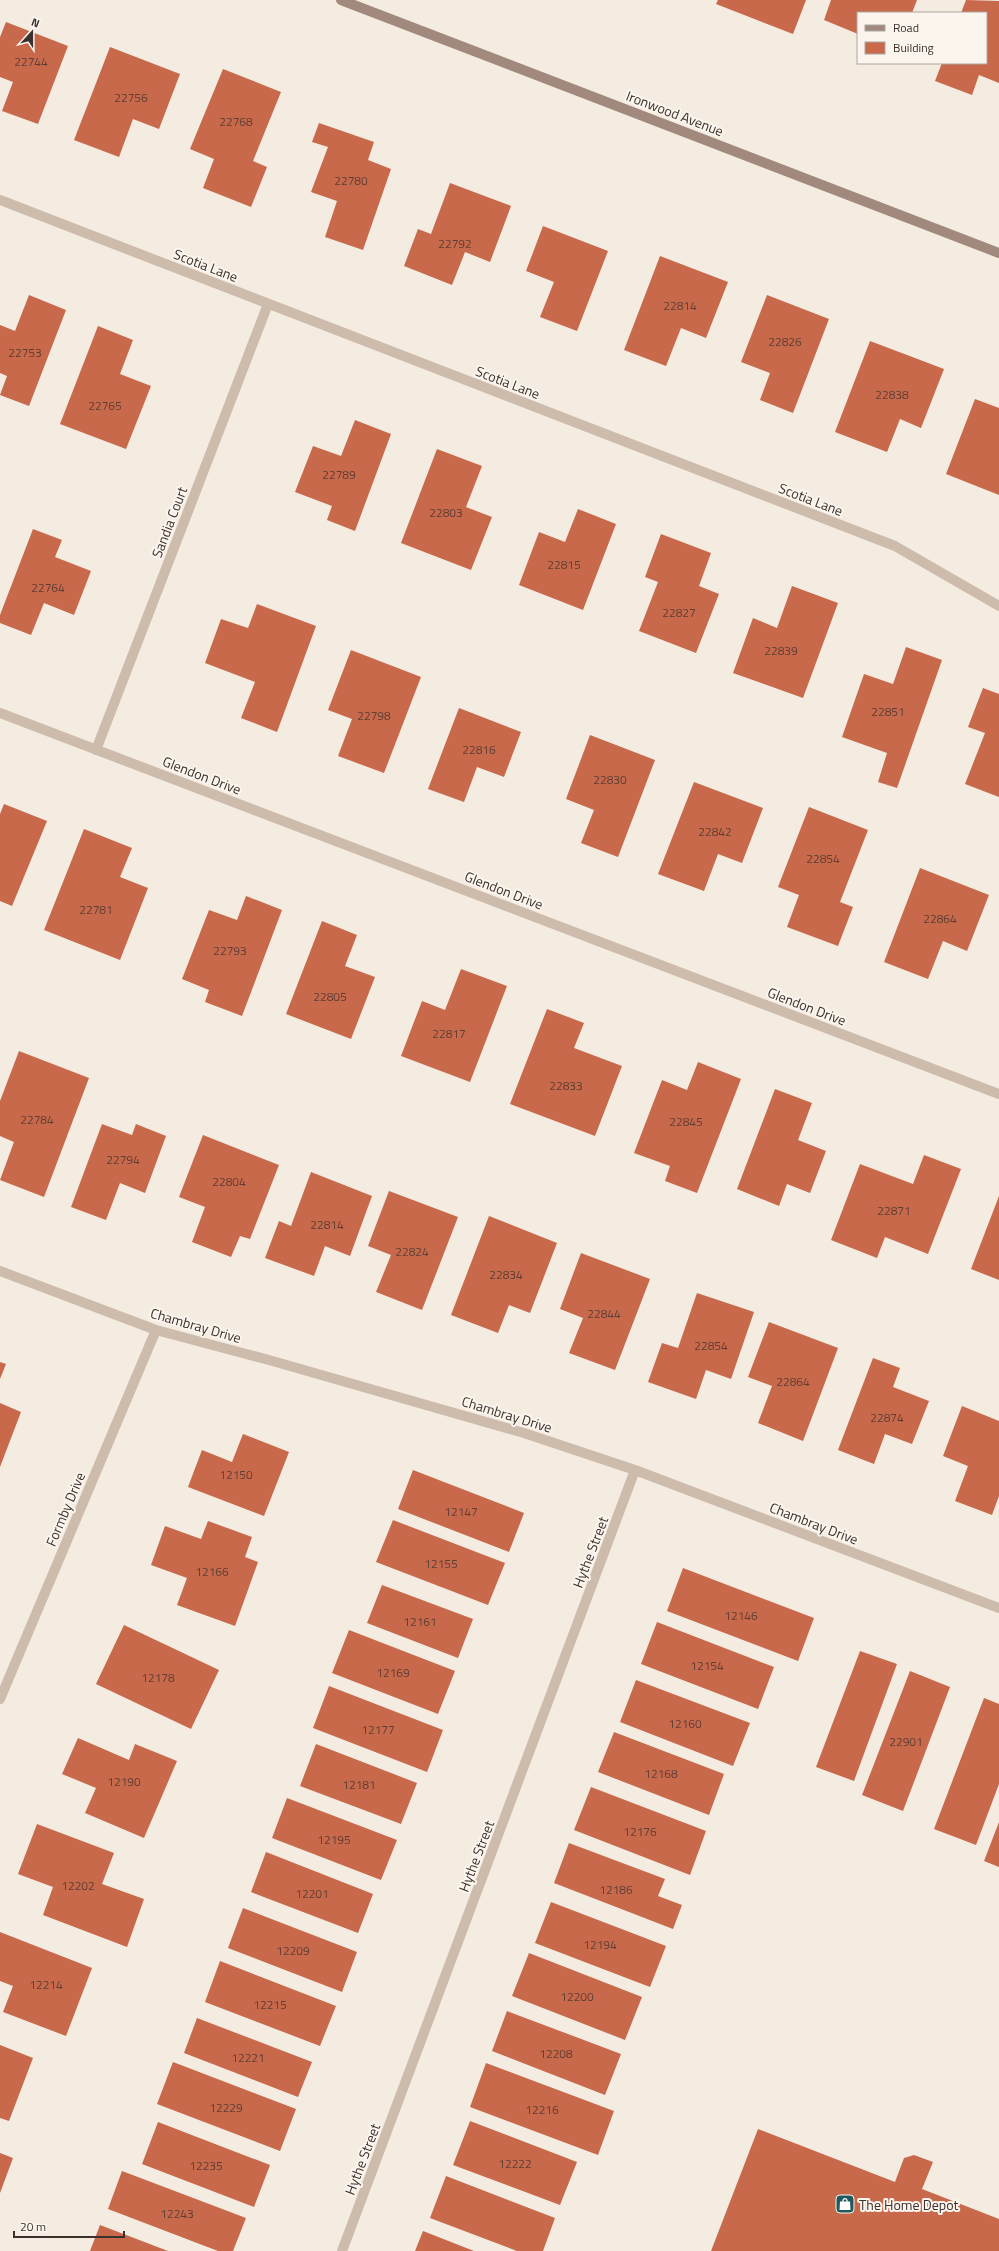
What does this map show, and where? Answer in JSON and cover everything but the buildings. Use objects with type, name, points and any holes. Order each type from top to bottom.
[{"type":"main road","name":"Ironwood Avenue","points":[[341,0],[999,253]]},
{"type":"street","name":"Scotia Lane","points":[[0,200],[896,546],[999,606]]},
{"type":"street","name":"Sandia Court","points":[[96,750],[268,304]]},
{"type":"street","name":"Glendon Drive","points":[[0,713],[999,1094]]},
{"type":"street","name":"Chambray Drive","points":[[0,1271],[156,1330],[269,1360],[524,1433],[636,1470],[999,1608]]},
{"type":"street","name":"Formby Drive","points":[[0,1699],[156,1330]]},
{"type":"street","name":"Hythe Street","points":[[342,2251],[636,1470]]},
{"type":"place","name":"The Home Depot","points":[[845,2204]]}]
